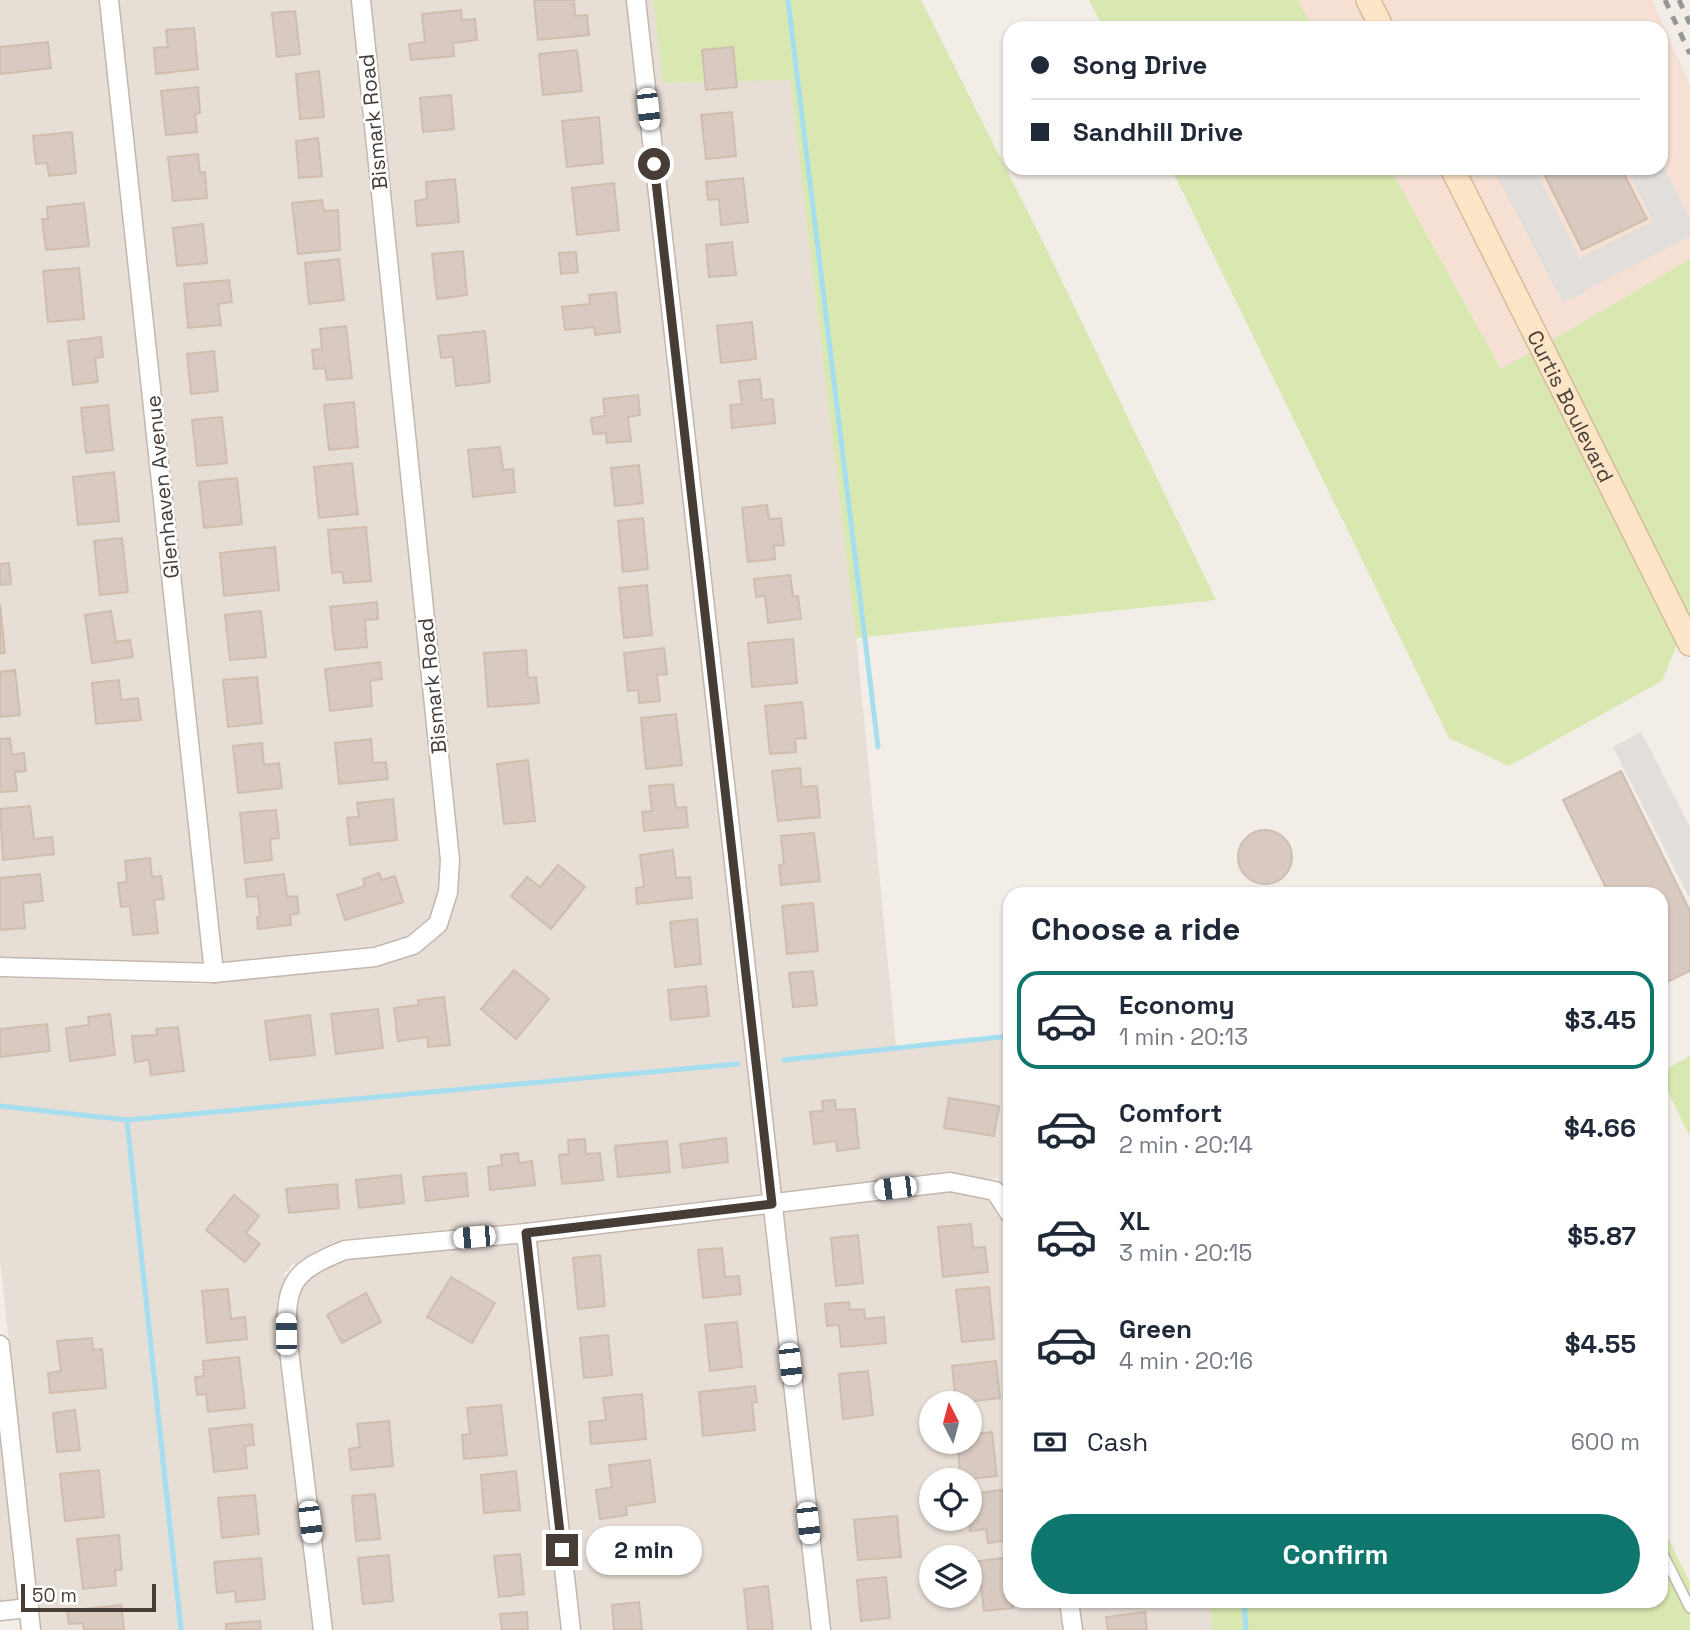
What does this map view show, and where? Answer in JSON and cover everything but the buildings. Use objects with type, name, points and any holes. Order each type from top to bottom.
[{"type":"street","name":"Glenhaven Avenue","points":[[109,0],[214,973]]},
{"type":"street","name":"Bismark Road","points":[[0,967],[214,973],[375,957],[413,945],[438,924],[448,892],[450,860],[360,0]]},
{"type":"street","points":[[636,0],[821,1630]]},
{"type":"street","points":[[1368,0],[1378,21]]},
{"type":"street","name":"Curtis Boulevard","points":[[1456,175],[1690,644]]},
{"type":"street","points":[[323,1630],[286,1334],[286,1303],[296,1277],[320,1260],[345,1250],[526,1233],[950,1182],[995,1191],[1003,1203]]},
{"type":"street","points":[[526,1233],[571,1630]]},
{"type":"street","points":[[0,1345],[31,1630]]},
{"type":"street","points":[[0,1611],[29,1608]]},
{"type":"street","points":[[1070,1608],[1073,1630]]},
{"type":"lane","points":[[1668,1564],[1690,1608]]},
{"type":"shaded area","points":[[0,0],[100,0],[203,962],[0,957]]},
{"type":"shaded area","points":[[119,0],[351,0],[441,859],[439,890],[430,918],[409,935],[374,946],[222,962]]},
{"type":"shaded area","points":[[370,0],[626,0],[762,1194],[525,1222],[344,1239],[317,1250],[295,1265],[292,1263],[284,1273],[286,1277],[277,1299],[277,1335],[314,1630],[40,1630],[0,1260],[0,978],[206,984],[376,967],[419,953],[443,933],[457,893],[459,859]]},
{"type":"shaded area","points":[[645,0],[653,0],[663,83],[790,79],[856,638],[896,1046],[1003,1035],[1003,1183],[997,1177],[992,1180],[949,1171],[781,1192]]},
{"type":"shaded area","points":[[1298,0],[1357,0],[1368,21],[1309,21]]},
{"type":"shaded area","points":[[1378,0],[1652,0],[1661,21],[1388,21]]},
{"type":"shaded area","points":[[1668,36],[1690,85],[1690,259],[1549,342],[1466,175],[1668,175]]},
{"type":"shaded area","points":[[1394,175],[1445,175],[1533,351],[1502,370]]},
{"type":"shaded area","points":[[1497,175],[1538,175],[1580,258],[1653,221],[1630,175],[1668,175],[1690,219],[1690,236],[1563,303]]},
{"type":"shaded area","points":[[1641,732],[1690,827],[1690,899],[1613,747]]},
{"type":"shaded area","points":[[950,1192],[990,1201],[1003,1220],[1003,1608],[1061,1608],[1063,1630],[830,1630],[783,1213]]},
{"type":"shaded area","points":[[765,1215],[811,1630],[581,1630],[536,1242]]},
{"type":"shaded area","points":[[518,1244],[562,1630],[333,1630],[296,1334],[295,1305],[304,1284],[324,1269],[347,1260]]},
{"type":"shaded area","points":[[0,1431],[18,1599],[0,1601]]},
{"type":"shaded area","points":[[1080,1608],[1211,1608],[1213,1630],[1082,1630]]},
{"type":"green space","points":[[653,0],[921,0],[1003,163],[1003,175],[1009,175],[1045,246],[1216,600],[856,638],[790,80],[663,83]]},
{"type":"green space","points":[[1089,0],[1298,0],[1309,21],[1100,21]]},
{"type":"green space","points":[[1174,175],[1394,175],[1501,369],[1533,351],[1678,642],[1662,681],[1509,766],[1449,738]]},
{"type":"green space","points":[[1690,259],[1690,623],[1549,342]]},
{"type":"green space","points":[[1690,1056],[1690,1137],[1668,1091],[1668,1068]]},
{"type":"green space","points":[[1668,1537],[1690,1583],[1690,1630],[1213,1630],[1211,1608],[1668,1608]]},
{"type":"waterway","points":[[788,0],[878,747]]},
{"type":"waterway","points":[[784,1060],[1003,1037]]},
{"type":"waterway","points":[[0,1106],[127,1120],[737,1064]]},
{"type":"waterway","points":[[127,1120],[181,1630]]},
{"type":"waterway","points":[[1244,1608],[1246,1630]]},
{"type":"railway","points":[[1665,0],[1690,54]]},
{"type":"railway","points":[[1679,0],[1690,24]]},
{"type":"route","points":[[562,1550],[526,1233],[772,1204],[654,164]]}]
